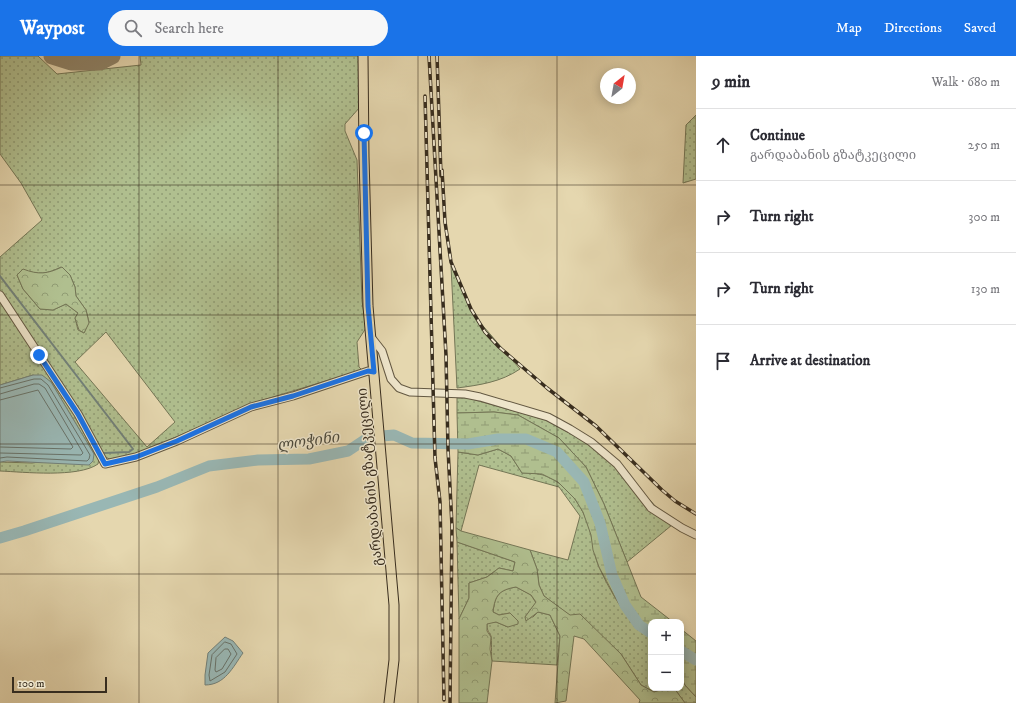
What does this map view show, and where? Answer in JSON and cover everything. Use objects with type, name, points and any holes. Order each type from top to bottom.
[{"type":"main road","name":"გარდაბანის გზატკეცილი","points":[[363,56],[368,291],[394,605],[394,660],[389,703]]},
{"type":"street","points":[[0,295],[78,414],[105,464],[136,457],[170,444],[251,407],[293,396],[368,371],[374,372]]},
{"type":"street","points":[[371,337],[382,351],[391,379],[399,388],[410,392],[465,394],[548,417],[590,442],[617,464],[651,508],[682,528],[696,535]]},
{"type":"green space","points":[[0,56],[38,56],[57,74],[141,65],[140,56],[359,56],[360,107],[345,124],[345,131],[357,160],[362,301],[366,328],[357,342],[359,367],[362,370],[253,403],[142,452],[111,460],[104,456],[99,458],[98,464],[89,468],[65,473],[0,471],[0,462],[32,463],[94,454],[51,382],[33,375],[0,385],[0,257],[42,220],[21,183],[0,154]],"holes":[[[61,267],[70,275],[75,287],[76,296],[86,310],[89,322],[84,333],[78,330],[75,318],[78,313],[66,304],[53,310],[40,309],[23,289],[17,275],[23,270],[34,273],[43,273]],[[106,332],[175,422],[147,447],[75,362]]]},
{"type":"green space","points":[[696,115],[696,179],[683,183],[686,125]]},
{"type":"green space","points":[[451,266],[472,313],[520,369],[498,380],[457,388]]},
{"type":"green space","points":[[62,267],[70,275],[75,287],[76,296],[86,310],[89,323],[84,333],[79,330],[75,318],[78,313],[66,304],[53,310],[40,309],[23,289],[17,275],[23,269],[43,273]]},
{"type":"green space","points":[[457,398],[468,398],[546,420],[580,439],[606,457],[649,499],[672,525],[627,562],[604,504],[586,467],[559,438],[518,415],[494,412],[457,413]]},
{"type":"green space","points":[[494,412],[518,415],[559,438],[586,467],[604,504],[641,597],[669,619],[648,619],[648,637],[636,627],[615,597],[599,567],[593,550],[591,535],[583,512],[575,499],[558,482],[542,474],[522,473],[511,456],[498,449],[478,455],[458,452],[457,413]]},
{"type":"green space","points":[[498,449],[511,456],[522,473],[541,474],[561,485],[568,491],[580,507],[588,525],[597,563],[602,574],[621,607],[640,630],[648,637],[648,689],[641,685],[621,654],[544,596],[539,585],[537,569],[530,550],[568,560],[580,516],[559,487],[479,465],[461,531],[456,528],[458,452],[478,455]]},
{"type":"green space","points":[[456,528],[461,531],[530,550],[537,569],[539,585],[544,596],[570,615],[580,614],[621,654],[641,685],[648,689],[648,691],[676,691],[685,703],[639,703],[640,700],[584,639],[574,636],[566,701],[555,703],[560,636],[550,615],[538,612],[526,621],[525,617],[536,602],[531,595],[516,587],[499,594],[495,601],[493,612],[499,615],[510,613],[518,621],[518,624],[508,627],[496,622],[487,624],[487,631],[491,637],[490,649],[492,661],[487,703],[459,703],[459,619],[469,598],[469,583],[487,577],[499,568],[513,571],[515,562],[457,542]]},
{"type":"green space","points":[[457,542],[515,562],[513,571],[499,568],[487,577],[469,583],[469,598],[459,619]]},
{"type":"green space","points":[[516,587],[531,595],[536,603],[525,617],[533,617],[538,612],[550,615],[560,636],[557,665],[492,661],[491,636],[487,629],[487,623],[496,622],[508,627],[510,613],[499,615],[493,612],[495,601],[502,592]]},
{"type":"green space","points":[[684,631],[696,641],[696,697],[685,685]]},
{"type":"green space","points":[[684,683],[696,697],[696,703],[685,703],[676,691],[684,691]]},
{"type":"water","points":[[33,375],[42,375],[51,382],[94,454],[93,461],[89,465],[7,461],[0,462],[0,385]]},
{"type":"water","points":[[225,637],[233,641],[243,653],[223,679],[212,684],[205,685],[208,653]]},
{"type":"waterway","points":[[0,276],[133,449],[129,452],[104,453]]},
{"type":"waterway","name":"ლოჭინი","points":[[0,538],[157,487],[209,466],[258,460],[309,459],[348,451],[369,437],[394,435],[412,443],[468,444],[498,439],[526,439],[557,452],[584,482],[600,523],[612,575],[625,605],[639,625],[648,631]]},
{"type":"waterway","name":"ლოჭინი","points":[[684,653],[696,660]]},
{"type":"taxiway","points":[[52,56],[71,62],[100,62],[112,56]]},
{"type":"railway","points":[[429,56],[446,355],[448,449],[452,526],[450,703]]},
{"type":"railway","points":[[437,56],[441,176]]},
{"type":"railway","points":[[425,96],[435,458],[440,502],[444,700]]},
{"type":"railway","points":[[442,170],[445,222],[451,262],[471,309],[485,332],[499,347],[547,388],[596,426],[662,490],[675,501],[696,514]]},
{"type":"route","points":[[39,355],[78,414],[105,464],[136,457],[177,441],[251,407],[293,396],[368,371],[374,372],[368,306],[364,133]]}]
